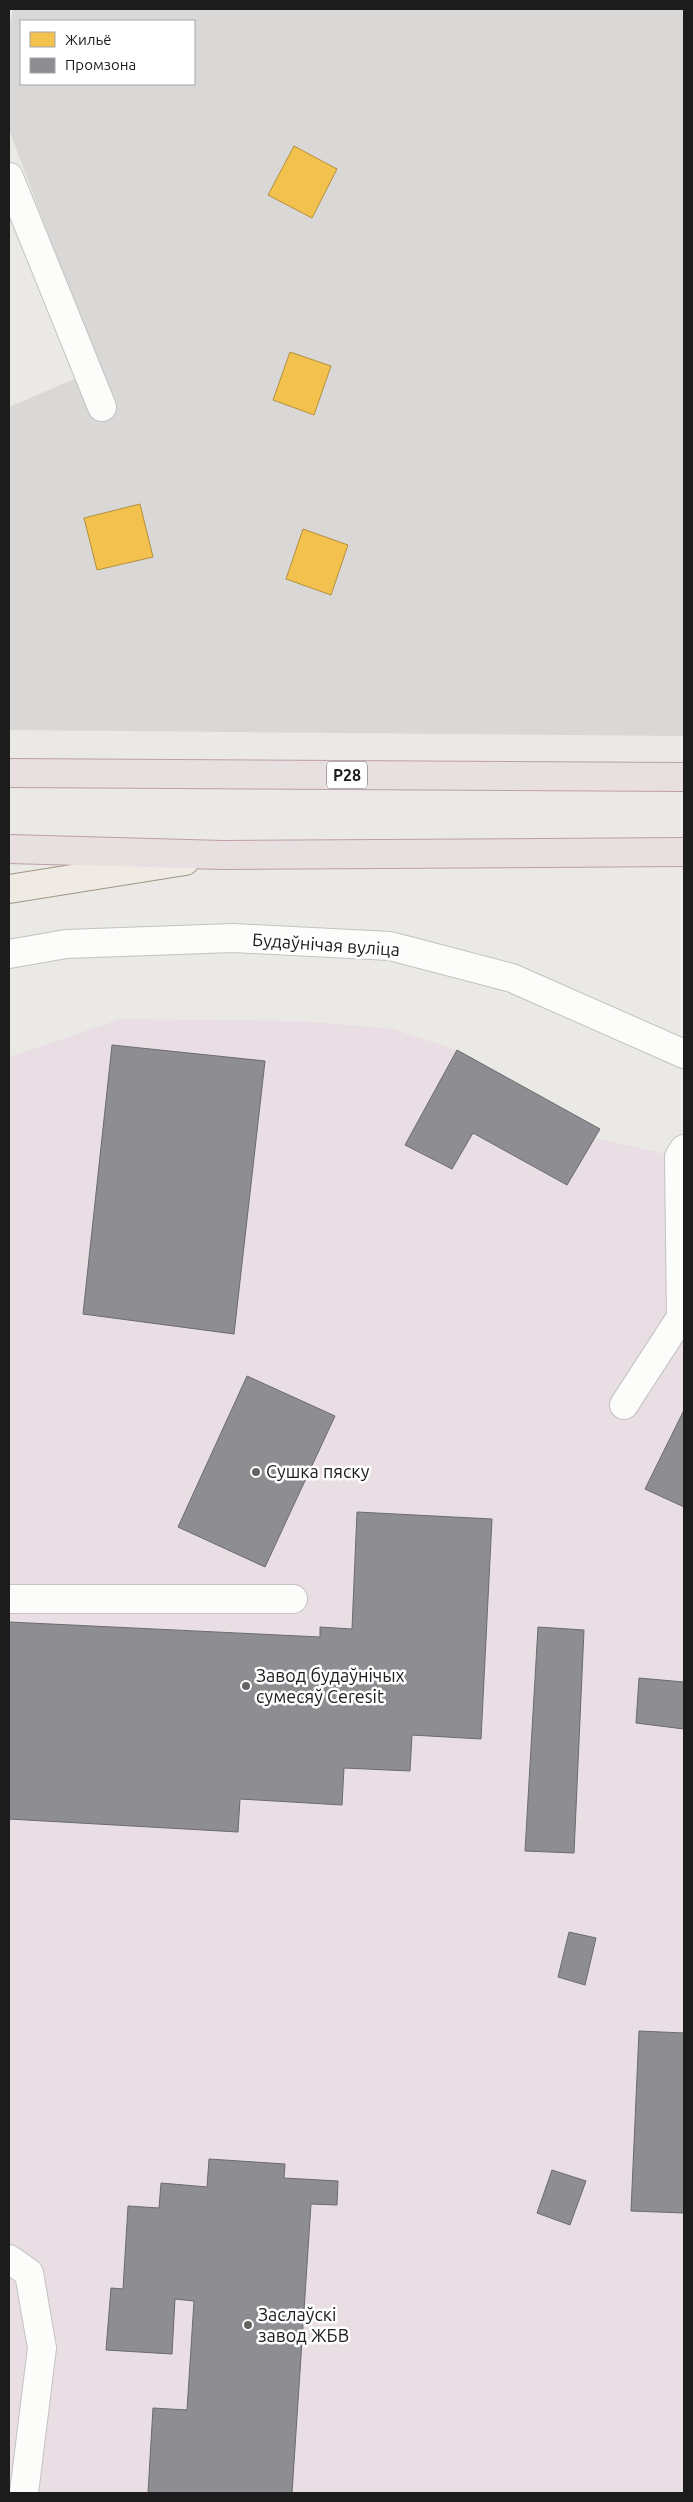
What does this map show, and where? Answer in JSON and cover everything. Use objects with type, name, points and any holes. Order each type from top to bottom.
[{"type":"highway","name":"Р28","points":[[9,773],[684,777]]},
{"type":"highway","points":[[9,849],[223,855],[684,852]]},
{"type":"main road","points":[[9,888],[223,855]]},
{"type":"street","points":[[9,177],[102,407]]},
{"type":"street","name":"Будаўнічая вуліца","points":[[9,954],[66,944],[233,938],[390,946],[512,978],[684,1054]]},
{"type":"street","points":[[624,1405],[681,1317],[679,1157],[684,1149]]},
{"type":"street","points":[[9,1599],[292,1599]]},
{"type":"street","points":[[9,2259],[29,2273],[42,2348],[24,2493]]},
{"type":"shaded area","points":[[13,9],[684,9],[684,736],[9,730],[9,407],[98,369],[9,129],[9,29]]},
{"type":"shaded area","points":[[121,1019],[302,1021],[393,1029],[457,1050],[600,1129],[595,1138],[684,1158],[684,2493],[9,2493],[9,1057]]},
{"type":"building: Жильё","points":[[294,146],[337,169],[312,218],[268,195]]},
{"type":"building: Жильё","points":[[290,352],[331,366],[314,415],[273,400]]},
{"type":"building: Жильё","points":[[140,504],[153,557],[97,570],[84,518]]},
{"type":"building: Жильё","points":[[303,529],[348,545],[331,595],[286,579]]},
{"type":"building: Промзона","points":[[112,1045],[265,1061],[234,1334],[83,1314]]},
{"type":"building: Промзона","points":[[457,1050],[600,1129],[567,1185],[473,1133],[452,1169],[405,1145]]},
{"type":"building: Промзона","name":"Сушка пяску","points":[[247,1376],[335,1416],[265,1567],[178,1527]]},
{"type":"building: Промзона","points":[[684,1410],[684,1507],[645,1489]]},
{"type":"building: Промзона","name":"Завод будаўнічых сумесяў Ceresit","points":[[357,1512],[492,1519],[481,1739],[412,1735],[410,1771],[344,1768],[342,1805],[240,1799],[238,1832],[9,1819],[9,1622],[320,1637],[320,1627],[352,1629]]},
{"type":"building: Промзона","points":[[538,1627],[584,1630],[574,1853],[525,1851]]},
{"type":"building: Промзона","points":[[639,1678],[684,1682],[684,1729],[636,1723]]},
{"type":"building: Промзона","points":[[569,1932],[596,1938],[585,1985],[558,1977]]},
{"type":"building: Промзона","points":[[639,2031],[684,2033],[684,2213],[631,2211]]},
{"type":"building: Промзона","name":"Заслаўскі завод ЖБВ","points":[[209,2159],[285,2164],[284,2178],[338,2181],[337,2205],[311,2204],[292,2493],[148,2493],[153,2408],[187,2410],[194,2301],[175,2299],[172,2354],[106,2350],[111,2288],[123,2289],[128,2206],[159,2208],[161,2183],[207,2187]]},
{"type":"building: Промзона","points":[[552,2170],[586,2181],[570,2225],[537,2213]]},
{"type":"place","name":"Сушка пяску","points":[[256,1472]]},
{"type":"place","name":"Завод будаўнічых сумесяў Ceresit","points":[[246,1686]]},
{"type":"place","name":"Заслаўскі завод ЖБВ","points":[[248,2325]]}]
